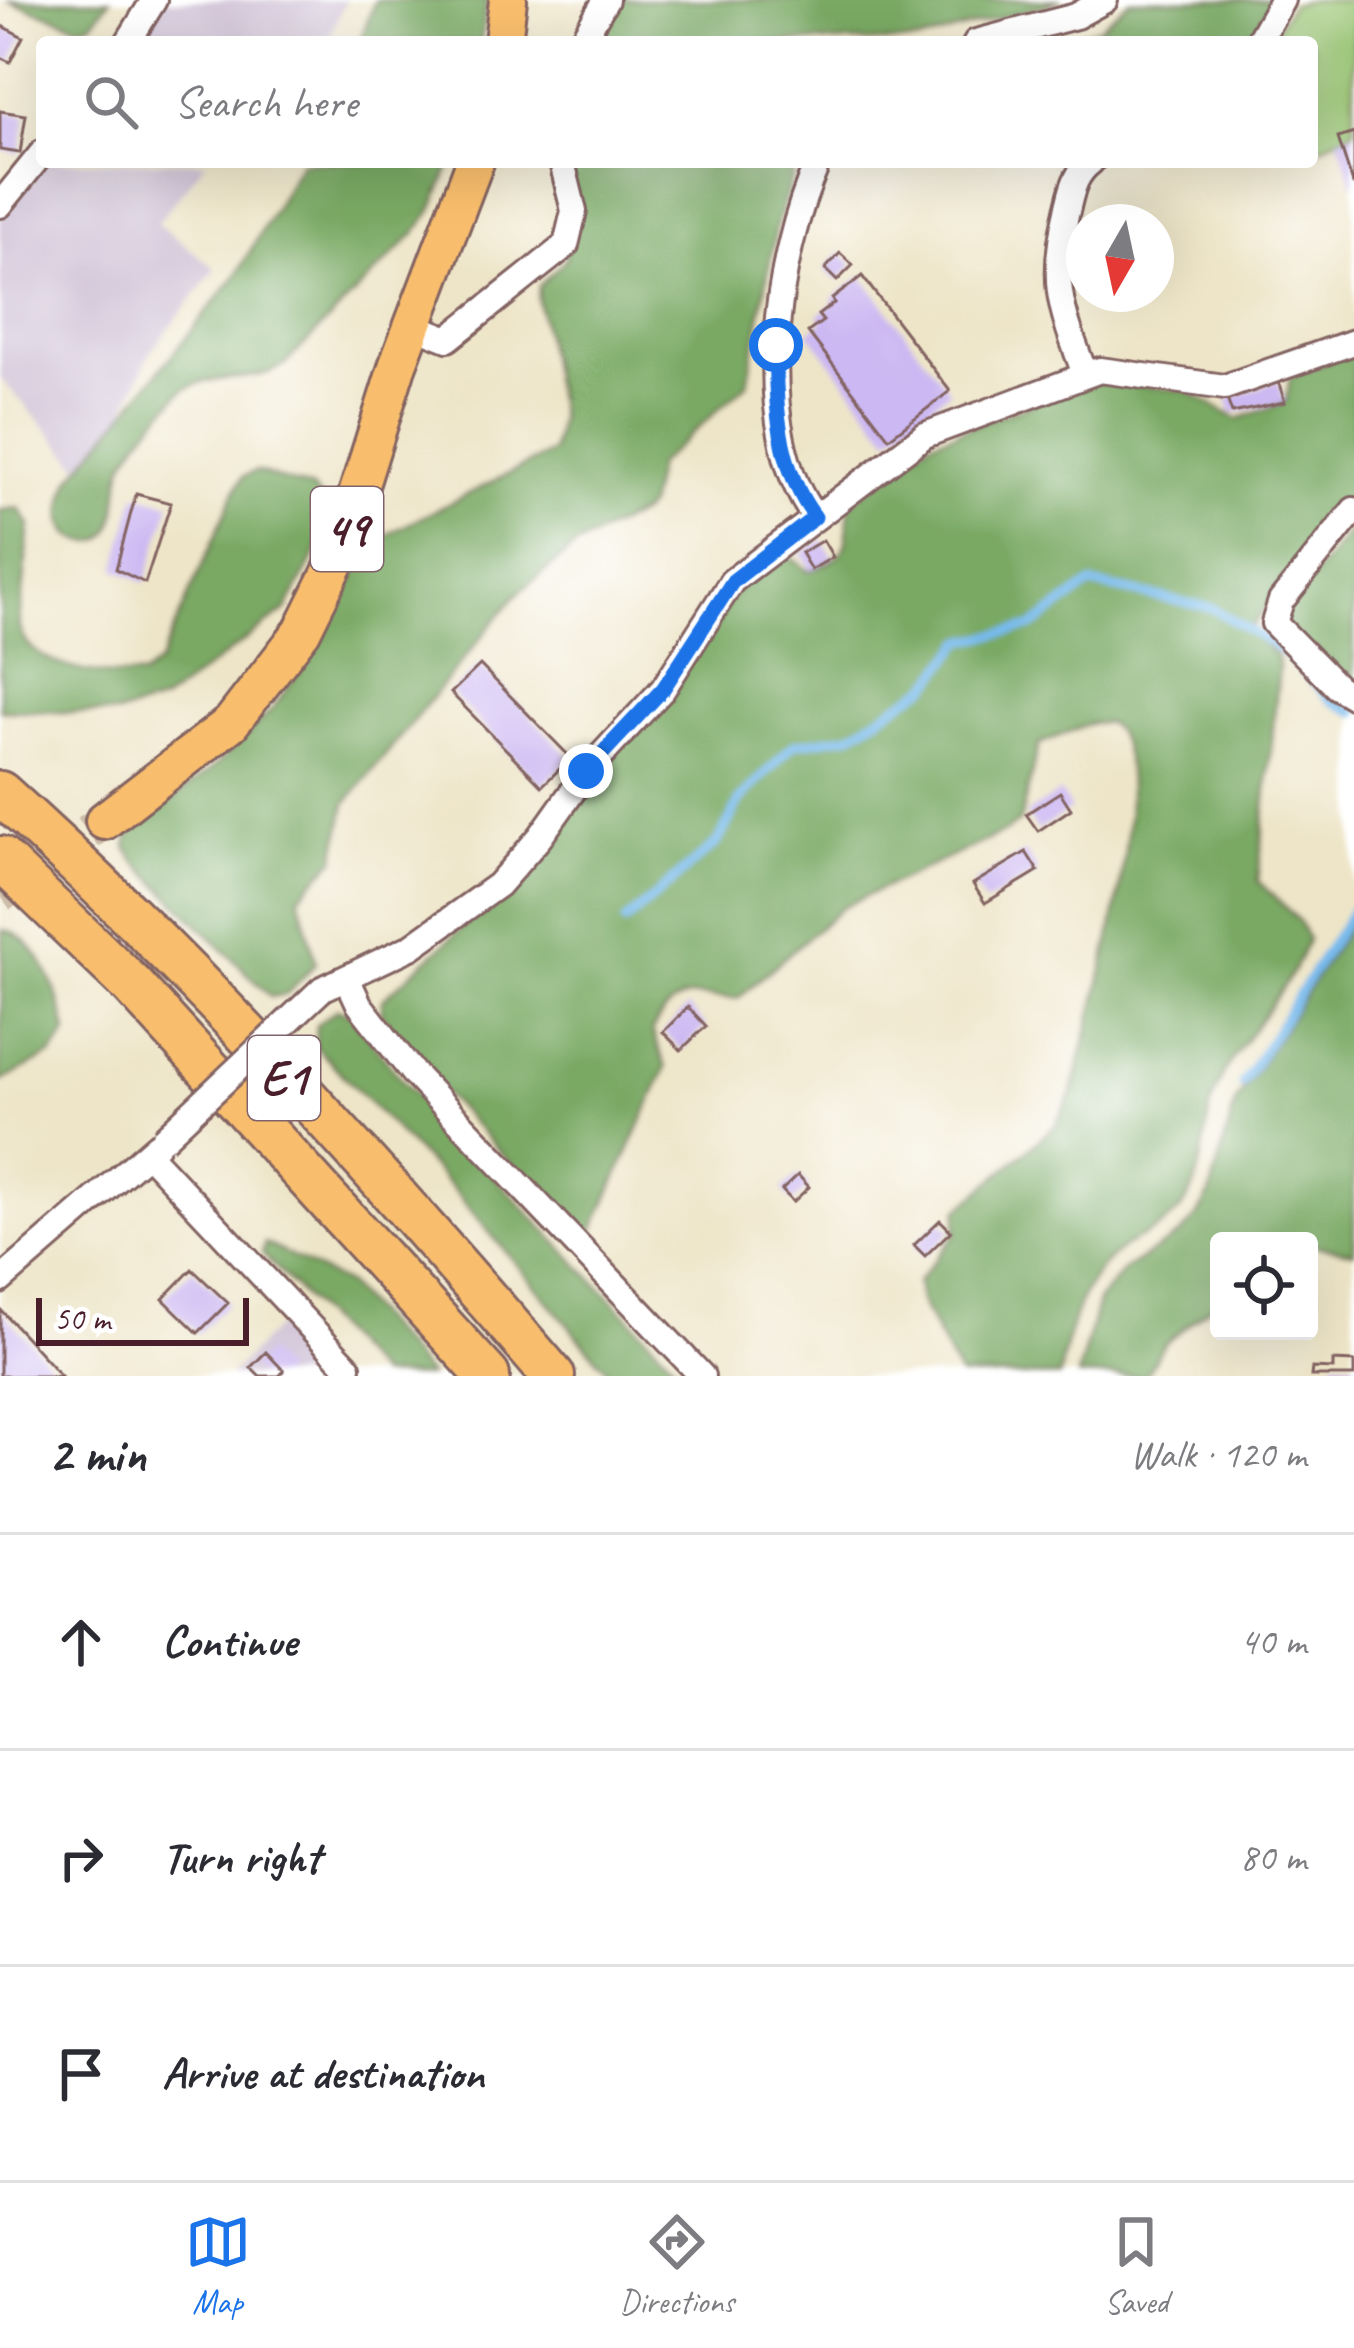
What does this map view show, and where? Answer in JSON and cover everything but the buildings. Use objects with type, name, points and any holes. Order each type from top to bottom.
[{"type":"highway","name":"E1","points":[[0,793],[165,953],[384,1182],[553,1376]]},
{"type":"highway","name":"E1","points":[[0,858],[148,1003],[488,1376]]},
{"type":"main road","points":[[504,36],[508,0]]},
{"type":"main road","name":"49","points":[[104,821],[231,722],[302,631],[336,562],[413,325],[473,168]]},
{"type":"street","points":[[132,36],[154,0]]},
{"type":"street","points":[[584,36],[606,0]]},
{"type":"street","points":[[999,36],[1076,16],[1105,0]]},
{"type":"street","points":[[1261,36],[1282,0]]},
{"type":"street","points":[[0,205],[36,160]]},
{"type":"street","points":[[413,325],[448,339],[559,254],[574,223],[563,168]]},
{"type":"street","points":[[815,517],[801,498],[787,457],[775,374],[795,228],[816,168]]},
{"type":"street","points":[[1085,168],[1076,178],[1054,273],[1061,312],[1085,374]]},
{"type":"street","points":[[0,1281],[155,1147],[322,989],[447,925],[498,885],[540,837],[586,771],[663,689],[733,581],[941,426],[1112,368],[1225,386],[1354,342]]},
{"type":"street","points":[[1354,510],[1281,601],[1274,623],[1336,687],[1354,697]]},
{"type":"street","points":[[347,978],[358,1004],[413,1072],[702,1376]]},
{"type":"street","points":[[155,1147],[348,1367],[346,1376]]},
{"type":"shaded area","points":[[163,0],[346,0],[330,36],[142,36]]},
{"type":"shaded area","points":[[40,168],[201,168],[157,223],[216,269],[151,351],[123,415],[81,467],[0,378],[0,219]]},
{"type":"shaded area","points":[[277,1326],[323,1376],[229,1376]]},
{"type":"green space","points":[[7,0],[110,0],[92,23],[80,26]]},
{"type":"green space","points":[[375,0],[487,0],[482,36],[362,36]]},
{"type":"green space","points":[[616,0],[1062,0],[939,36],[594,36]]},
{"type":"green space","points":[[1130,0],[1271,0],[1251,36],[1072,36],[1099,28]]},
{"type":"green space","points":[[1354,0],[1354,130],[1318,148],[1318,36],[1272,36],[1291,4]]},
{"type":"green space","points":[[298,168],[449,168],[431,212],[414,234],[285,364],[258,375],[202,382],[179,394],[126,460],[113,525],[106,536],[97,541],[74,537],[63,515],[72,478],[236,276]]},
{"type":"green space","points":[[571,168],[795,168],[777,223],[748,383],[657,465],[648,506],[641,513],[576,546],[516,595],[346,803],[335,859],[299,896],[316,963],[287,994],[271,997],[134,860],[127,847],[130,833],[216,765],[273,708],[320,642],[372,542],[552,452],[559,417],[538,299],[539,286],[565,260]]},
{"type":"green space","points":[[1354,351],[1354,494],[1253,624],[1252,634],[1276,655],[1279,667],[1258,881],[1299,921],[1307,939],[1289,978],[1216,1090],[1192,1192],[1173,1217],[1101,1268],[1074,1318],[1060,1376],[959,1376],[920,1301],[917,1282],[955,1235],[958,1210],[1054,1127],[1072,1094],[1118,899],[1126,840],[1129,788],[1123,747],[1107,723],[1091,723],[1039,744],[1020,821],[1005,832],[842,907],[738,998],[689,997],[671,1005],[652,1030],[666,1068],[591,1235],[580,1236],[419,1067],[381,1012],[383,999],[503,891],[739,587],[785,553],[809,571],[834,559],[847,538],[850,504],[929,442],[1092,381],[1187,391],[1238,419],[1286,402],[1290,377]]},
{"type":"green space","points":[[256,471],[312,489],[329,507],[316,554],[286,610],[162,702],[119,714],[0,710],[0,510],[19,508],[30,525],[20,622],[34,650],[68,667],[143,676],[159,663],[236,489],[243,477]]},
{"type":"green space","points":[[1354,525],[1354,687],[1287,628],[1283,614]]},
{"type":"green space","points":[[1354,918],[1354,1252],[1318,1246],[1318,1232],[1210,1232],[1210,1306],[1164,1344],[1145,1376],[1078,1376],[1098,1301],[1125,1269],[1182,1233],[1198,1215],[1210,1194],[1235,1103]]},
{"type":"green space","points":[[3,930],[28,944],[47,971],[67,1033],[53,1054],[0,1082]]},
{"type":"green space","points":[[337,1009],[351,1015],[403,1081],[685,1376],[612,1376],[449,1185],[315,1046],[316,1025]]},
{"type":"green space","points":[[265,1243],[346,1284],[429,1376],[379,1376],[262,1253]]},
{"type":"waterway","points":[[625,922],[718,842],[740,800],[794,744],[850,735],[929,685],[963,641],[1032,627],[1091,584],[1212,608],[1283,651],[1332,701],[1354,712]]},
{"type":"waterway","points":[[1242,1084],[1354,908]]},
{"type":"tunnel","points":[[0,895],[104,821]]},
{"type":"route","points":[[586,771],[674,675],[733,581],[815,517],[801,498],[787,457],[777,402],[776,345]]}]
